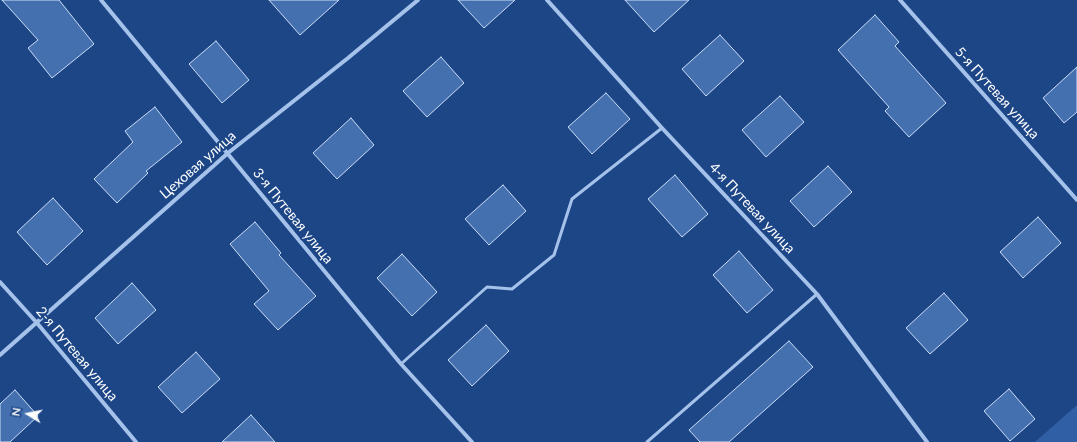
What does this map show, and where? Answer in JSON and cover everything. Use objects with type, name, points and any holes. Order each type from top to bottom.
[{"type":"street","name":"3-я Путевая улица","points":[[101,0],[401,364],[472,442]]},
{"type":"street","name":"Цеховая улица","points":[[0,355],[228,153],[348,58],[418,0]]},
{"type":"street","name":"4-я Путевая улица","points":[[547,0],[662,128],[817,294],[927,442]]},
{"type":"street","name":"5-я Путевая улица","points":[[900,0],[1077,200]]},
{"type":"street","name":"2-я Путевая улица","points":[[0,282],[37,323],[136,442]]},
{"type":"lane","points":[[401,364],[487,287],[512,289],[554,255],[572,199],[662,128]]},
{"type":"lane","points":[[647,442],[817,294]]},
{"type":"shaded area","points":[[1077,405],[1077,442],[1035,442]]},
{"type":"building","points":[[2,0],[59,0],[94,44],[52,78],[28,48],[38,40]]},
{"type":"building","points":[[269,0],[339,0],[300,35]]},
{"type":"building","points":[[458,0],[515,0],[484,28]]},
{"type":"building","points":[[625,0],[689,0],[654,32]]},
{"type":"building","points":[[875,15],[899,42],[895,46],[946,103],[909,137],[885,111],[889,107],[838,50]]},
{"type":"building","points":[[720,35],[744,61],[706,96],[682,69]]},
{"type":"building","points":[[216,41],[249,80],[222,103],[189,64]]},
{"type":"building","points":[[441,57],[464,83],[427,117],[403,91]]},
{"type":"building","points":[[1077,67],[1077,112],[1064,123],[1043,98]]},
{"type":"building","points":[[606,93],[630,119],[592,154],[568,127]]},
{"type":"building","points":[[780,96],[804,122],[766,157],[742,130]]},
{"type":"building","points":[[155,107],[182,142],[146,171],[148,173],[117,203],[94,179],[133,142],[125,131]]},
{"type":"building","points":[[351,118],[374,145],[337,179],[313,153]]},
{"type":"building","points":[[828,166],[852,192],[814,227],[790,201]]},
{"type":"building","points":[[675,175],[708,214],[682,237],[648,199]]},
{"type":"building","points":[[503,185],[526,211],[489,245],[465,219]]},
{"type":"building","points":[[53,198],[83,231],[47,265],[17,232]]},
{"type":"building","points":[[1038,217],[1061,243],[1023,278],[1000,252]]},
{"type":"building","points":[[255,222],[281,253],[279,255],[316,296],[278,330],[254,304],[269,291],[230,244]]},
{"type":"building","points":[[739,251],[773,290],[747,313],[713,275]]},
{"type":"building","points":[[402,254],[437,292],[412,316],[377,278]]},
{"type":"building","points":[[132,283],[156,310],[118,344],[95,318]]},
{"type":"building","points":[[944,293],[968,320],[930,354],[906,328]]},
{"type":"building","points":[[486,325],[509,351],[472,386],[448,360]]},
{"type":"building","points":[[789,341],[813,367],[729,442],[700,442],[689,430]]},
{"type":"building","points":[[196,352],[220,379],[182,413],[158,387]]},
{"type":"building","points":[[1009,389],[1035,419],[1010,441],[984,411]]},
{"type":"building","points":[[15,390],[38,416],[10,442],[0,442],[0,404]]},
{"type":"building","points":[[251,415],[275,442],[222,442]]}]
